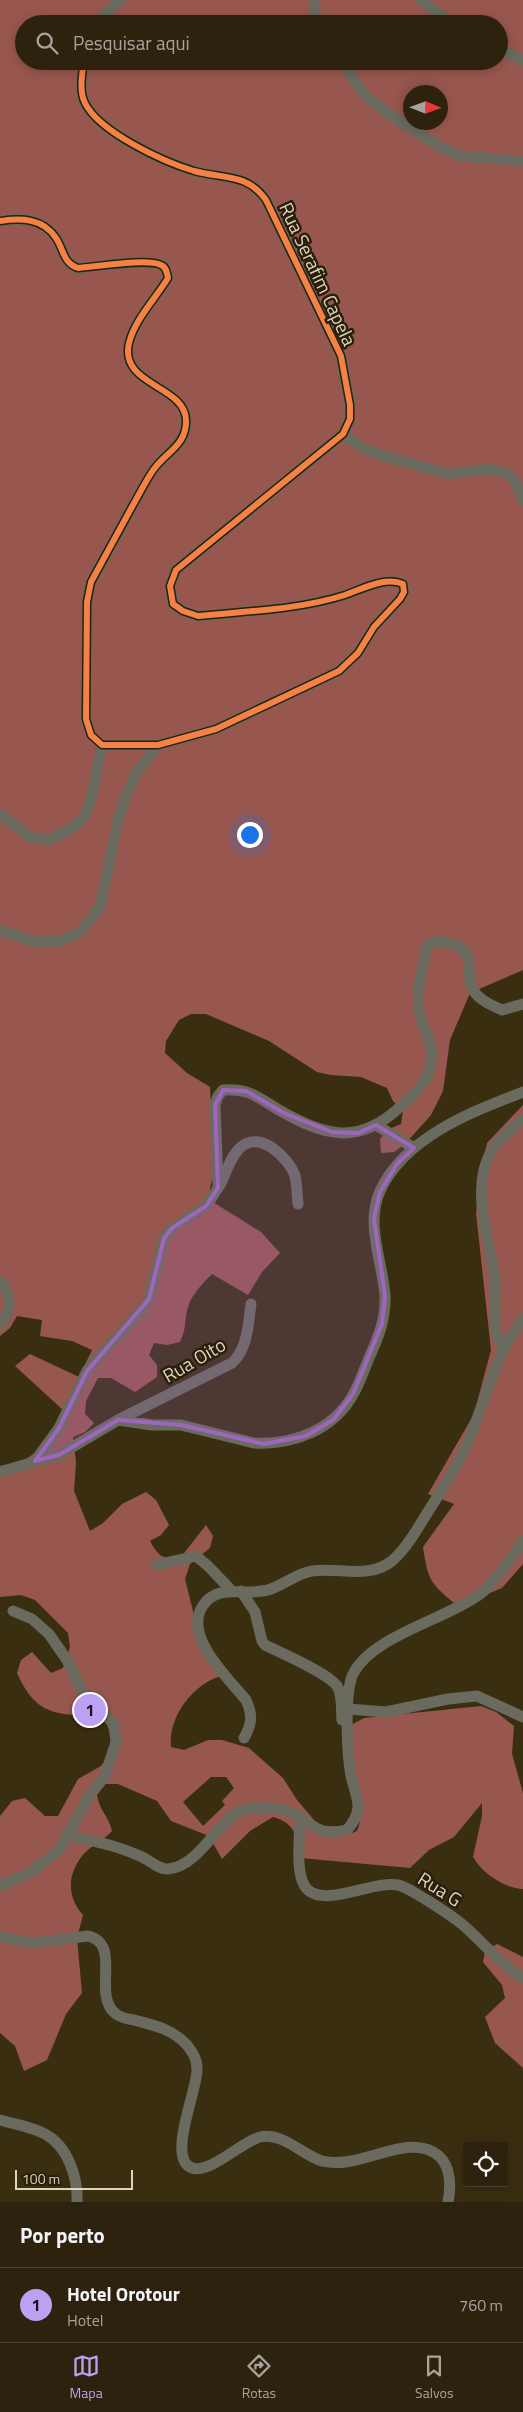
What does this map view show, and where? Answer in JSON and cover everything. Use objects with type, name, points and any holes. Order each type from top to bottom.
[{"type":"street","points":[[104,15],[121,0]]},
{"type":"street","points":[[314,0],[315,15]]},
{"type":"street","points":[[420,0],[440,15]]},
{"type":"street","points":[[508,53],[523,61]]},
{"type":"street","name":"Rua Serafim Capela","points":[[82,70],[81,79],[84,102],[98,119],[142,150],[194,171],[240,179],[258,189],[266,200],[341,356],[350,406],[350,419],[342,434]]},
{"type":"street","points":[[347,70],[365,95],[388,114],[442,148],[461,156],[523,161]]},
{"type":"street","points":[[0,221],[19,218],[46,226],[56,238],[70,266],[78,268],[149,262],[162,265],[167,271],[168,278],[139,322],[129,344],[130,360],[135,372],[171,397],[180,406],[186,419],[184,437],[154,468],[91,582],[87,602],[86,719],[90,735],[102,745],[158,745],[216,729],[339,671],[358,653],[374,627],[404,592],[403,584],[396,580],[339,597],[298,606],[198,616],[184,611],[173,604],[170,586],[176,570],[342,434],[363,448],[381,455],[448,474],[489,469],[506,473],[515,482],[523,501]]},
{"type":"street","points":[[0,814],[30,837],[49,840],[75,826],[86,814],[102,745]]},
{"type":"street","points":[[0,930],[35,942],[60,941],[80,933],[100,907],[118,820],[127,793],[136,773],[158,745]]},
{"type":"street","points":[[218,1188],[215,1105],[218,1096],[223,1090],[246,1091],[284,1113],[318,1129],[332,1132],[358,1133],[376,1126],[408,1100],[425,1080],[431,1067],[430,1037],[419,1012],[419,986],[427,946],[436,940],[454,943],[464,949],[470,963],[472,988],[490,1005],[502,1010],[523,1004]]},
{"type":"street","points":[[118,1420],[152,1425],[180,1425],[264,1444],[306,1436],[333,1420],[354,1394],[382,1324],[385,1296],[376,1249],[374,1219],[380,1192],[397,1164],[414,1148],[444,1128],[478,1110],[523,1092]]},
{"type":"street","points":[[504,1349],[499,1342],[495,1328],[495,1280],[482,1187],[487,1158],[503,1137],[523,1119]]},
{"type":"street","points":[[376,1126],[414,1148]]},
{"type":"street","points":[[35,1461],[59,1428],[87,1371],[144,1309],[150,1299],[164,1238],[168,1233],[206,1206],[240,1147],[248,1142],[261,1142],[281,1154],[290,1166],[295,1178],[298,1204]]},
{"type":"street","points":[[0,1281],[8,1290],[11,1304],[7,1316],[0,1325]]},
{"type":"street","name":"Rua Oito","points":[[0,1472],[79,1445],[102,1427],[232,1363],[239,1356],[244,1346],[251,1304]]},
{"type":"street","points":[[244,1738],[250,1726],[250,1709],[246,1700],[202,1643],[197,1627],[197,1616],[208,1598],[221,1592],[270,1590],[310,1571],[330,1569],[352,1572],[374,1571],[392,1561],[410,1541],[442,1491],[466,1446],[504,1349],[523,1318]]},
{"type":"street","points":[[68,1836],[115,1846],[148,1860],[160,1868],[169,1869],[186,1863],[218,1834],[230,1818],[248,1808],[287,1810],[314,1828],[331,1832],[347,1830],[354,1821],[358,1806],[350,1775],[347,1730],[352,1676],[363,1659],[381,1645],[426,1624],[481,1593],[491,1584],[523,1542]]},
{"type":"street","points":[[156,1564],[196,1556],[208,1566],[236,1591],[255,1612],[262,1641],[265,1645],[327,1677],[336,1685],[340,1692],[342,1721],[347,1730]]},
{"type":"street","points":[[0,1886],[10,1883],[45,1862],[59,1850],[89,1796],[105,1776],[116,1742],[114,1724],[83,1693],[67,1660],[49,1634],[32,1619],[13,1611]]},
{"type":"street","points":[[348,1710],[386,1712],[448,1699],[477,1696],[523,1717]]},
{"type":"street","name":"Rua G","points":[[300,1819],[299,1865],[302,1881],[308,1890],[318,1895],[335,1895],[386,1884],[405,1888],[463,1925],[495,1956],[523,1978]]},
{"type":"street","points":[[0,1936],[33,1943],[88,1936],[96,1938],[103,1945],[106,1999],[110,2008],[117,2015],[170,2031],[194,2054],[197,2076],[182,2136],[181,2150],[183,2160],[191,2168],[213,2164],[247,2142],[262,2137],[276,2138],[322,2160],[337,2162],[352,2162],[395,2149],[416,2147],[433,2151],[445,2162],[449,2177],[448,2202]]},
{"type":"street","points":[[0,2120],[44,2133],[59,2145],[74,2170],[77,2202]]},
{"type":"highlighted area","points":[[223,1090],[246,1091],[284,1113],[332,1132],[358,1133],[376,1125],[414,1148],[397,1164],[380,1192],[374,1219],[385,1296],[382,1324],[353,1394],[333,1420],[306,1436],[264,1444],[181,1425],[118,1420],[59,1455],[35,1461],[59,1428],[87,1371],[149,1299],[164,1238],[172,1228],[206,1206],[218,1188],[215,1105]]},
{"type":"shaded area","points":[[0,0],[523,0],[523,970],[470,993],[450,1040],[443,1091],[431,1115],[405,1144],[394,1152],[381,1153],[380,1139],[389,1129],[401,1124],[403,1111],[393,1101],[387,1088],[361,1077],[317,1072],[269,1041],[206,1014],[191,1014],[179,1020],[166,1041],[165,1053],[187,1073],[210,1087],[215,1167],[209,1193],[216,1204],[261,1232],[280,1253],[262,1272],[248,1295],[212,1274],[198,1289],[190,1302],[180,1342],[167,1345],[154,1343],[149,1355],[157,1365],[157,1377],[135,1392],[111,1378],[98,1378],[86,1401],[85,1414],[94,1423],[85,1432],[73,1437],[76,1462],[74,1491],[90,1531],[103,1523],[122,1504],[146,1492],[156,1500],[169,1525],[161,1535],[150,1541],[156,1551],[162,1556],[170,1558],[181,1557],[206,1525],[213,1536],[210,1548],[190,1564],[185,1579],[193,1611],[194,1624],[221,1676],[201,1686],[184,1703],[174,1724],[171,1747],[184,1750],[208,1740],[222,1740],[249,1748],[283,1778],[297,1800],[320,1827],[344,1836],[357,1831],[360,1817],[353,1789],[351,1725],[364,1718],[481,1706],[496,1712],[514,1726],[512,1754],[523,1793],[523,1889],[508,1886],[494,1879],[482,1869],[473,1857],[482,1816],[482,1803],[454,1837],[429,1850],[410,1868],[300,1858],[296,1837],[291,1827],[287,1823],[273,1817],[250,1831],[222,1859],[209,1836],[171,1821],[157,1801],[118,1784],[105,1784],[97,1794],[112,1831],[82,1856],[74,1871],[71,1886],[74,1901],[83,1915],[77,1938],[82,1993],[66,2014],[47,2060],[24,2071],[15,2046],[0,2033],[0,1816],[12,1801],[25,1798],[45,1816],[58,1816],[78,1779],[101,1766],[109,1755],[112,1741],[105,1717],[63,1714],[42,1707],[33,1699],[17,1673],[21,1660],[32,1652],[51,1673],[63,1668],[70,1647],[68,1633],[35,1600],[21,1595],[0,1597],[0,1466],[24,1460],[40,1448],[63,1410],[15,1366],[30,1354],[79,1377],[92,1350],[72,1341],[40,1336],[42,1320],[17,1316],[10,1328],[0,1336]],"holes":[[[211,1777],[226,1777],[234,1788],[222,1801],[225,1805],[203,1826],[183,1802]]]},
{"type":"shaded area","points":[[523,1105],[523,1564],[502,1588],[466,1603],[454,1603],[439,1590],[431,1579],[426,1566],[423,1547],[454,1504],[428,1494],[474,1414],[491,1350],[476,1213],[481,1170],[487,1143]]},
{"type":"shaded area","points":[[497,1944],[523,1957],[523,2068],[495,2043],[485,2017],[505,1998],[502,1985],[483,1962],[485,1951]]},
{"type":"cycle path","points":[[0,221],[24,220],[45,226],[56,238],[69,263],[78,268],[145,262],[161,265],[166,270],[168,276],[132,334],[129,343],[129,357],[134,368],[142,377],[175,399],[183,408],[186,420],[185,429],[175,448],[159,463],[148,478],[91,582],[87,602],[86,719],[91,735],[102,745],[158,745],[216,729],[339,671],[358,653],[374,627],[400,599],[404,592],[403,584],[382,582],[327,600],[290,607],[198,616],[183,611],[173,604],[170,586],[176,570],[343,434],[350,419],[350,405],[341,356],[266,200],[259,191],[251,185],[234,178],[181,167],[150,153],[118,135],[92,114],[85,103],[82,93],[83,70]]},
{"type":"place","name":"Hotel Orotour","points":[[90,1710]]}]
